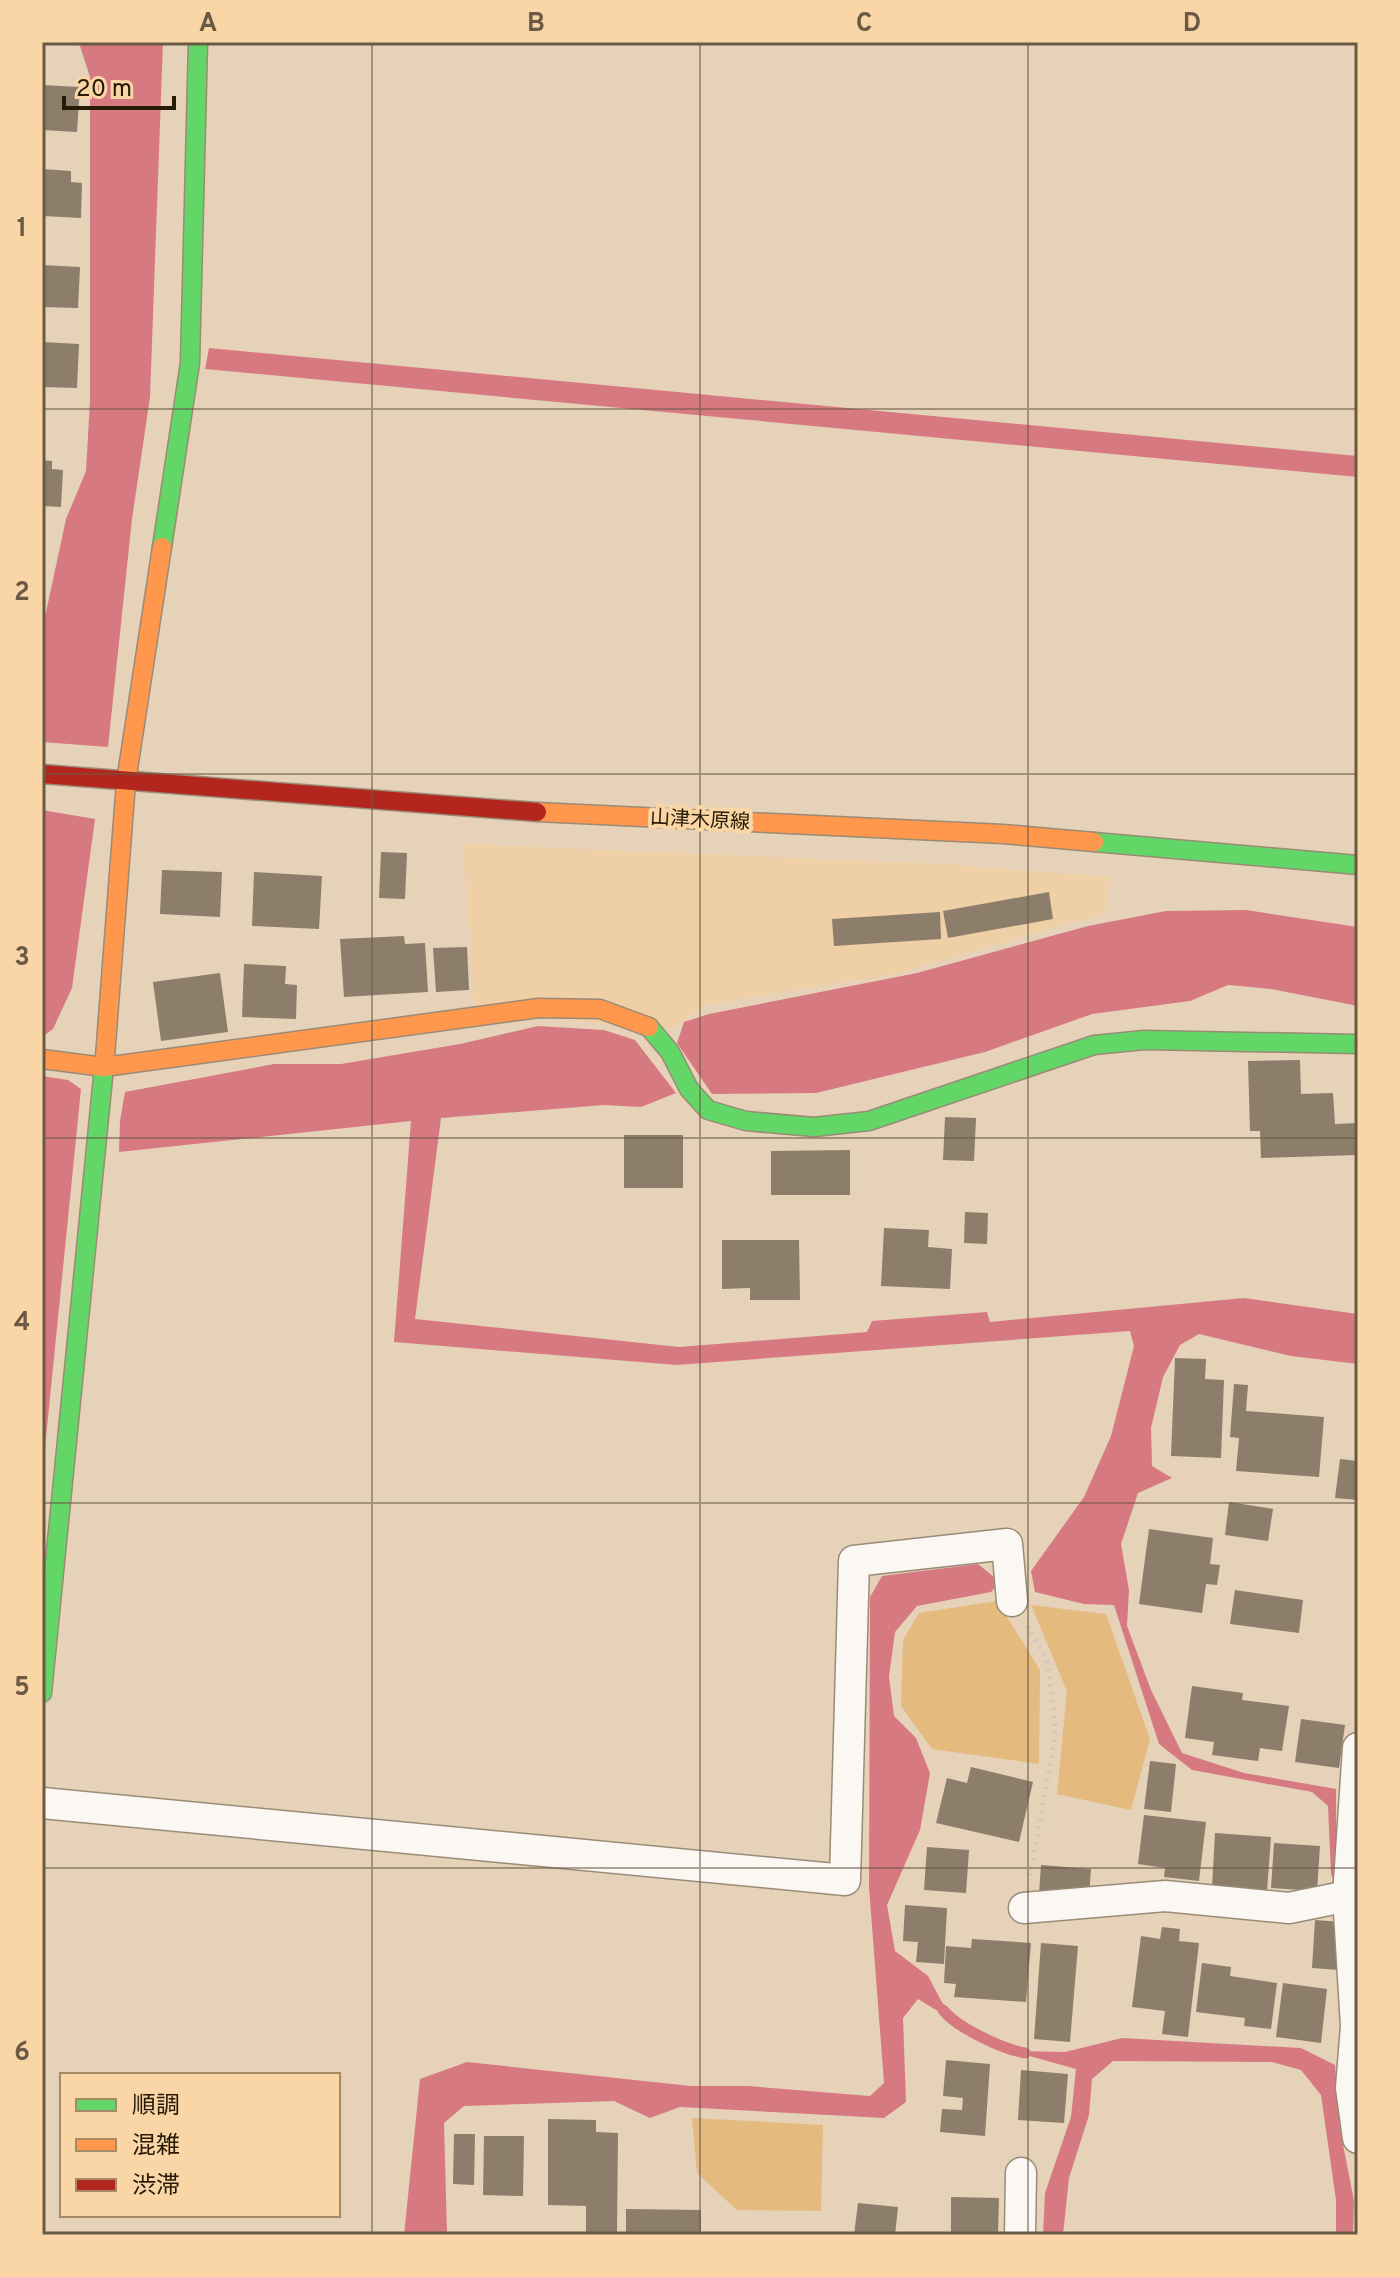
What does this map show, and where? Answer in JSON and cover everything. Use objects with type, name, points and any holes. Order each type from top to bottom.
[{"type":"street","points":[[42,1693],[104,1067],[126,782],[190,363],[198,42]]},
{"type":"street","name":"山津木原線","points":[[42,774],[595,816],[1003,834],[1358,865]]},
{"type":"street","points":[[42,1059],[104,1067],[539,1008],[600,1009],[647,1024],[670,1052],[689,1089],[708,1110],[746,1121],[814,1127],[869,1121],[1094,1045],[1144,1040],[1358,1044]]},
{"type":"street","points":[[42,1803],[845,1880],[854,1561],[1007,1544],[1012,1601]]},
{"type":"street","points":[[1358,1748],[1348,1882],[1356,2026],[1351,2088],[1358,2138]]},
{"type":"street","points":[[1024,1908],[1165,1896],[1289,1908],[1348,1882]]},
{"type":"street","points":[[1020,2235],[1021,2173]]},
{"type":"path","points":[[1012,1601],[1047,1660],[1056,1731],[1024,1908]]},
{"type":"shaded area","points":[[73,42],[163,42],[150,397],[132,519],[108,747],[42,742],[42,631],[66,519],[86,471],[90,401],[90,77],[80,46]]},
{"type":"shaded area","points":[[209,348],[1358,456],[1358,477],[205,369]]},
{"type":"shaded area","points":[[42,810],[95,819],[72,988],[53,1029],[42,1037]]},
{"type":"shaded area","points":[[463,844],[942,864],[1110,877],[1105,913],[895,974],[705,1005],[670,1030],[475,1011]]},
{"type":"shaded area","points":[[1246,910],[1358,927],[1358,1006],[1271,989],[1228,985],[1190,1001],[1092,1014],[985,1052],[816,1093],[712,1094],[677,1043],[684,1022],[709,1014],[917,973],[1088,926],[1166,911]]},
{"type":"shaded area","points":[[538,1026],[604,1030],[635,1040],[676,1093],[641,1107],[604,1105],[441,1118],[415,1319],[679,1347],[867,1332],[872,1321],[987,1312],[990,1322],[1244,1298],[1358,1314],[1358,1364],[1291,1356],[1199,1334],[1180,1345],[1163,1377],[1151,1428],[1152,1466],[1172,1478],[1138,1493],[1121,1544],[1129,1590],[1127,1626],[1151,1690],[1182,1753],[1244,1773],[1336,1789],[1336,1887],[1331,1874],[1328,1806],[1312,1792],[1192,1770],[1159,1744],[1114,1605],[1084,1604],[1035,1592],[1031,1571],[1084,1497],[1111,1436],[1134,1346],[1130,1331],[677,1365],[394,1342],[411,1121],[119,1152],[125,1092],[274,1064],[341,1064],[460,1044]]},
{"type":"shaded area","points":[[42,1076],[68,1080],[81,1089],[42,1477]]},
{"type":"shaded area","points":[[978,1564],[1000,1582],[991,1592],[917,1606],[895,1632],[889,1677],[894,1716],[916,1738],[930,1773],[920,1830],[887,1905],[895,1951],[928,1976],[951,2019],[918,1999],[903,2018],[906,2102],[884,2118],[680,2107],[650,2118],[614,2101],[464,2106],[444,2123],[447,2235],[404,2235],[420,2079],[467,2062],[691,2086],[748,2086],[870,2096],[884,2083],[869,1887],[870,1597],[882,1576]]},
{"type":"shaded area","points":[[997,1601],[1040,1670],[1039,1764],[932,1749],[901,1706],[903,1640],[919,1613]]},
{"type":"shaded area","points":[[1031,1605],[1106,1614],[1150,1739],[1131,1810],[1057,1794],[1067,1691]]},
{"type":"shaded area","points":[[1122,2038],[1301,2048],[1335,2065],[1340,2129],[1354,2201],[1353,2235],[1336,2235],[1336,2200],[1321,2095],[1301,2070],[1272,2062],[1113,2061],[1092,2079],[1089,2115],[1069,2178],[1063,2235],[1043,2235],[1045,2193],[1071,2117],[1076,2069],[1012,2051],[1065,2052]]},
{"type":"shaded area","points":[[692,2118],[823,2125],[821,2211],[737,2210],[697,2173]]},
{"type":"building","points":[[42,85],[80,87],[77,132],[42,130]]},
{"type":"building","points":[[42,169],[71,171],[71,182],[82,183],[81,218],[42,216]]},
{"type":"building","points":[[42,265],[80,267],[78,308],[42,307]]},
{"type":"building","points":[[42,342],[79,344],[77,388],[42,387]]},
{"type":"building","points":[[42,460],[52,461],[52,469],[63,470],[61,507],[42,506]]},
{"type":"building","points":[[381,852],[407,853],[405,899],[379,898]]},
{"type":"building","points":[[162,870],[222,872],[220,917],[160,914]]},
{"type":"building","points":[[254,872],[322,876],[319,929],[252,926]]},
{"type":"building","points":[[1049,892],[1053,919],[948,938],[943,911]]},
{"type":"building","points":[[940,912],[941,939],[834,946],[832,919]]},
{"type":"building","points":[[404,936],[405,944],[425,943],[428,992],[344,997],[340,939]]},
{"type":"building","points":[[467,947],[469,990],[436,992],[433,948]]},
{"type":"building","points":[[244,964],[286,966],[285,984],[297,985],[296,1019],[242,1017]]},
{"type":"building","points":[[220,973],[228,1032],[161,1041],[153,982]]},
{"type":"building","points":[[1300,1060],[1301,1094],[1333,1093],[1335,1124],[1358,1123],[1358,1155],[1261,1158],[1260,1131],[1250,1131],[1248,1061]]},
{"type":"building","points":[[945,1117],[976,1118],[974,1161],[943,1160]]},
{"type":"building","points":[[624,1135],[683,1135],[683,1188],[624,1188]]},
{"type":"building","points":[[850,1150],[850,1195],[771,1195],[771,1151]]},
{"type":"building","points":[[965,1212],[988,1213],[987,1244],[964,1243]]},
{"type":"building","points":[[884,1228],[929,1230],[928,1247],[952,1249],[950,1289],[881,1286]]},
{"type":"building","points":[[722,1240],[799,1240],[800,1300],[750,1300],[750,1288],[722,1289]]},
{"type":"building","points":[[1175,1358],[1206,1359],[1205,1379],[1224,1380],[1221,1458],[1171,1456]]},
{"type":"building","points":[[1234,1384],[1248,1385],[1246,1411],[1324,1417],[1319,1477],[1236,1471],[1239,1438],[1230,1437]]},
{"type":"building","points":[[1340,1459],[1358,1461],[1358,1500],[1335,1498]]},
{"type":"building","points":[[1229,1502],[1273,1509],[1268,1541],[1225,1535]]},
{"type":"building","points":[[1149,1529],[1213,1538],[1210,1564],[1220,1565],[1217,1585],[1206,1584],[1202,1613],[1139,1604]]},
{"type":"building","points":[[1235,1590],[1303,1600],[1299,1633],[1230,1624]]},
{"type":"building","points":[[1192,1686],[1243,1693],[1242,1700],[1289,1706],[1282,1751],[1260,1748],[1258,1761],[1212,1755],[1214,1742],[1185,1738]]},
{"type":"building","points":[[1301,1719],[1345,1725],[1339,1768],[1295,1762]]},
{"type":"building","points":[[1150,1761],[1176,1764],[1171,1812],[1144,1809]]},
{"type":"building","points":[[971,1767],[1033,1782],[1019,1842],[936,1823],[947,1778],[967,1783]]},
{"type":"building","points":[[1144,1815],[1206,1822],[1199,1881],[1164,1877],[1165,1868],[1138,1864]]},
{"type":"building","points":[[1215,1833],[1271,1837],[1267,1891],[1212,1887]]},
{"type":"building","points":[[1274,1843],[1320,1846],[1317,1891],[1271,1888]]},
{"type":"building","points":[[927,1847],[969,1850],[966,1893],[924,1890]]},
{"type":"building","points":[[1041,1865],[1091,1869],[1089,1897],[1039,1894]]},
{"type":"building","points":[[905,1905],[947,1908],[944,1964],[916,1962],[918,1942],[903,1941]]},
{"type":"building","points":[[1315,1920],[1342,1922],[1339,1970],[1312,1968]]},
{"type":"building","points":[[1162,1927],[1180,1929],[1179,1941],[1199,1943],[1188,2037],[1162,2034],[1165,2011],[1132,2007],[1141,1936],[1160,1939]]},
{"type":"building","points":[[972,1939],[1031,1943],[1026,2002],[954,1997],[956,1984],[944,1983],[946,1946],[971,1948]]},
{"type":"building","points":[[1041,1943],[1078,1946],[1070,2042],[1034,2039]]},
{"type":"building","points":[[1202,1963],[1231,1967],[1230,1976],[1277,1983],[1271,2029],[1244,2026],[1245,2018],[1196,2012]]},
{"type":"building","points":[[1283,1983],[1327,1989],[1321,2043],[1276,2037]]},
{"type":"building","points":[[946,2060],[990,2064],[985,2136],[940,2132],[942,2109],[962,2110],[963,2098],[943,2096]]},
{"type":"building","points":[[1021,2070],[1068,2074],[1064,2123],[1018,2120]]},
{"type":"building","points":[[548,2119],[596,2120],[596,2132],[618,2133],[617,2233],[586,2232],[586,2206],[548,2205]]},
{"type":"building","points":[[454,2134],[475,2134],[474,2185],[453,2184]]},
{"type":"building","points":[[484,2136],[524,2136],[523,2196],[483,2195]]},
{"type":"building","points":[[951,2197],[999,2198],[998,2235],[951,2235]]},
{"type":"building","points":[[858,2203],[898,2207],[895,2235],[854,2235]]},
{"type":"building","points":[[626,2209],[701,2210],[701,2235],[626,2235]]},
{"type":"waterway","points":[[943,2010],[981,2037],[1025,2053]]},
{"type":"traffic: fast","points":[[162,547],[190,363],[198,42]]},
{"type":"traffic: fast","points":[[1094,842],[1358,865]]},
{"type":"traffic: fast","points":[[649,1027],[670,1052],[689,1089],[708,1110],[746,1121],[814,1127],[869,1121],[1094,1045],[1144,1040],[1358,1044]]},
{"type":"traffic: fast","points":[[42,1693],[105,1057]]},
{"type":"traffic: slow","points":[[105,1057],[126,782],[162,547]]},
{"type":"traffic: slow","points":[[537,812],[1003,834],[1094,842]]},
{"type":"traffic: slow","points":[[42,1059],[104,1067],[539,1008],[600,1009],[649,1027]]},
{"type":"traffic: jam","points":[[42,774],[537,812]]}]
